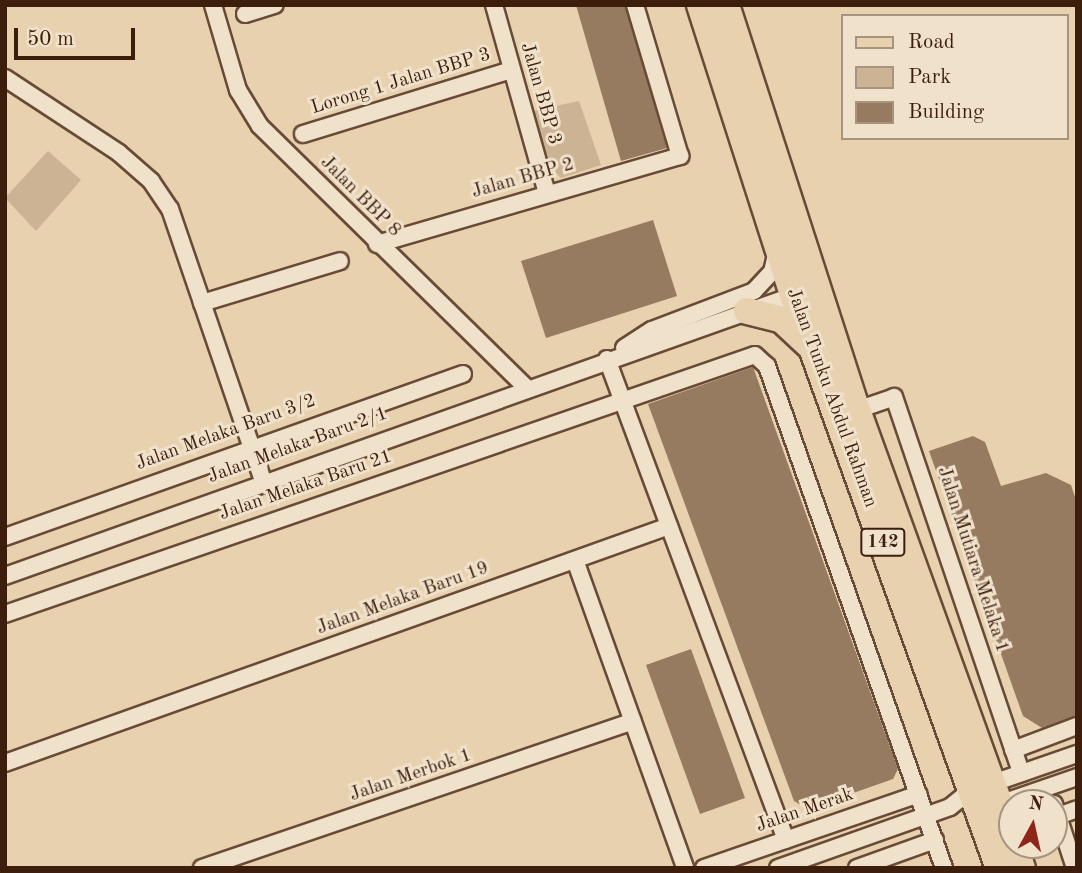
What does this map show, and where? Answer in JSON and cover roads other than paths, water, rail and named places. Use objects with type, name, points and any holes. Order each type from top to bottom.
[{"type":"main road","name":"Jalan Tunku Abdul Rahman","points":[[700,5],[793,295],[978,799],[998,822]]},
{"type":"main road","name":"Jalan Tunku Abdul Rahman","points":[[726,5],[819,286],[999,868]]},
{"type":"main road","points":[[747,311],[795,328],[816,355]]},
{"type":"street","name":"Jalan BBP 8","points":[[213,5],[248,111],[377,244],[526,387]]},
{"type":"street","points":[[245,14],[275,5]]},
{"type":"street","name":"Jalan BBP 3","points":[[494,5],[547,193]]},
{"type":"street","name":"Jalan BBP 2","points":[[377,244],[680,156],[635,5]]},
{"type":"street","name":"Lorong 1 Jalan BBP 3","points":[[303,134],[511,70]]},
{"type":"street","points":[[6,81],[119,153],[151,181],[170,209],[263,481]]},
{"type":"street","points":[[607,359],[652,330],[754,291],[772,272],[777,242]]},
{"type":"street","points":[[202,303],[340,261]]},
{"type":"street","points":[[607,359],[819,286]]},
{"type":"street","name":"Jalan Melaka Baru 21","points":[[5,614],[747,355],[767,366],[944,868]]},
{"type":"street","points":[[607,359],[786,840]]},
{"type":"street","name":"Jalan Melaka Baru 2/1","points":[[5,576],[607,359]]},
{"type":"street","name":"Jalan Melaka Baru 3/2","points":[[5,537],[251,445],[463,374]]},
{"type":"street","name":"Jalan Mutiara Melaka 1","points":[[857,410],[894,397],[1021,773]]},
{"type":"street","name":"Jalan Melaka Baru 19","points":[[5,763],[669,526]]},
{"type":"street","points":[[575,560],[685,868]]},
{"type":"street","name":"Jalan Merbok 1","points":[[202,868],[633,722]]},
{"type":"street","points":[[1013,750],[1077,726]]},
{"type":"street","points":[[778,868],[978,799],[1021,773],[1077,754]]},
{"type":"street","name":"Jalan Merak","points":[[704,868],[919,794]]},
{"type":"street","points":[[978,799],[998,800]]},
{"type":"street","points":[[857,868],[935,840]]},
{"type":"street","points":[[1068,847],[1075,868]]}]
